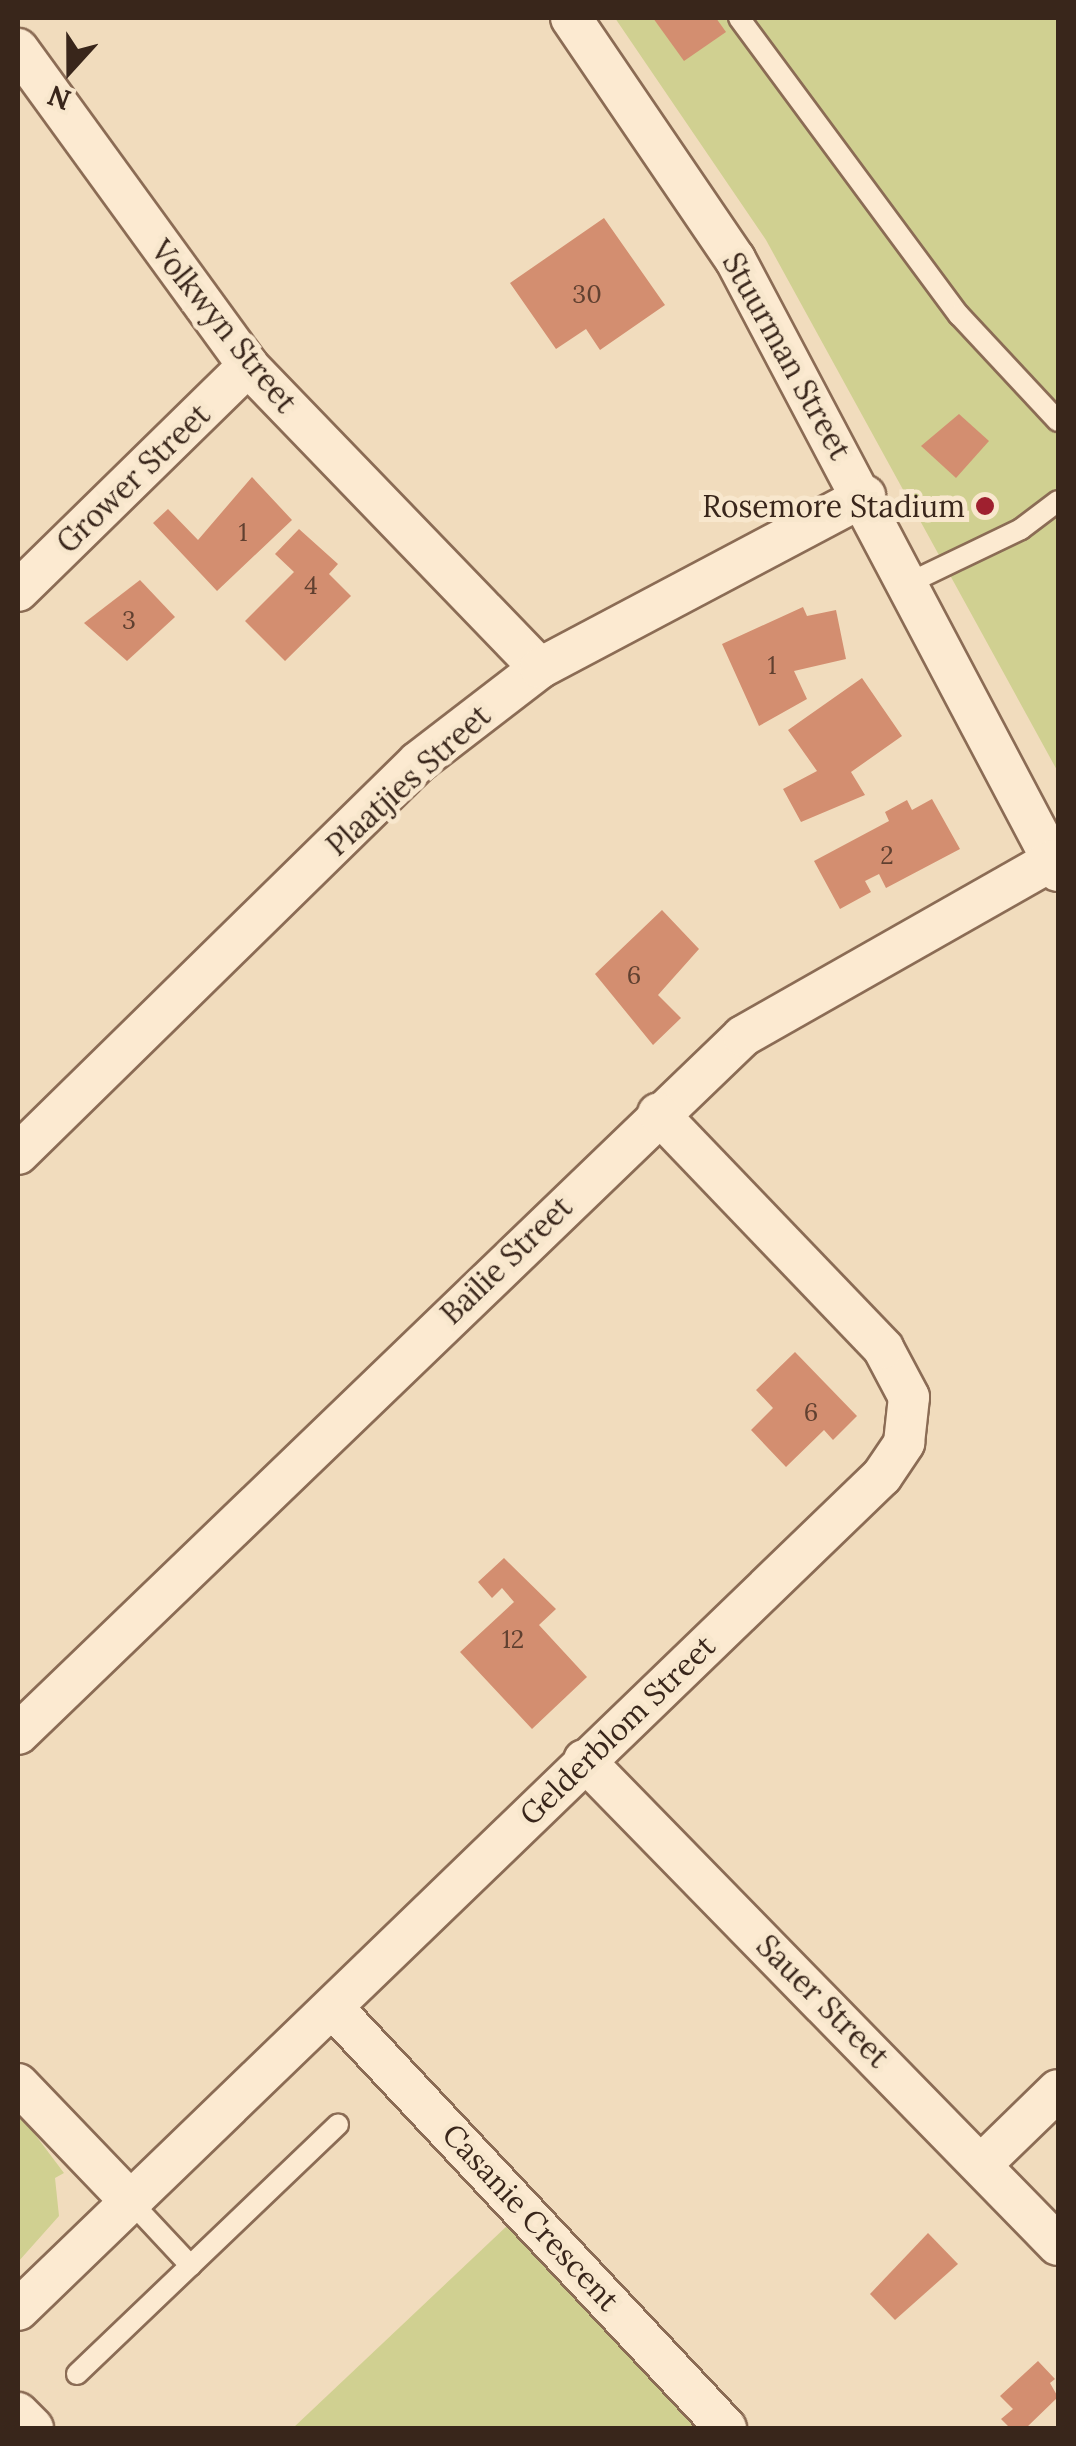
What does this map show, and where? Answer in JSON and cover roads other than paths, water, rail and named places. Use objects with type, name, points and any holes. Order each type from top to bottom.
[{"type":"street","name":"Stuurman Street","points":[[571,18],[735,259],[865,496],[1055,866]]},
{"type":"street","name":"Volkwyn Street","points":[[18,49],[248,366],[540,668]]},
{"type":"street","name":"Grower Street","points":[[18,591],[248,366]]},
{"type":"street","name":"Plaatjies Street","points":[[18,1154],[418,762],[540,668],[865,496]]},
{"type":"street","name":"Bailie Street","points":[[18,1734],[658,1113],[770,1018],[1055,866]]},
{"type":"street","name":"Gelderblom Street","points":[[18,2310],[882,1476],[904,1443],[909,1396],[883,1348],[658,1113]]},
{"type":"street","name":"Sauer Street","points":[[584,1760],[984,2162],[1058,2245]]},
{"type":"street","name":"Casanie Crescent","points":[[334,2008],[726,2428]]},
{"type":"street","points":[[18,2084],[132,2203]]},
{"type":"street","points":[[984,2162],[1058,2090]]},
{"type":"street","points":[[18,2413],[33,2428]]},
{"type":"lane","points":[[739,18],[960,315],[1058,421]]},
{"type":"lane","points":[[909,583],[1021,529],[1058,500]]},
{"type":"lane","points":[[77,2374],[338,2125]]},
{"type":"lane","points":[[132,2203],[190,2266]]},
{"type":"place","name":"Rosemore Stadium","points":[[985,506]]}]
